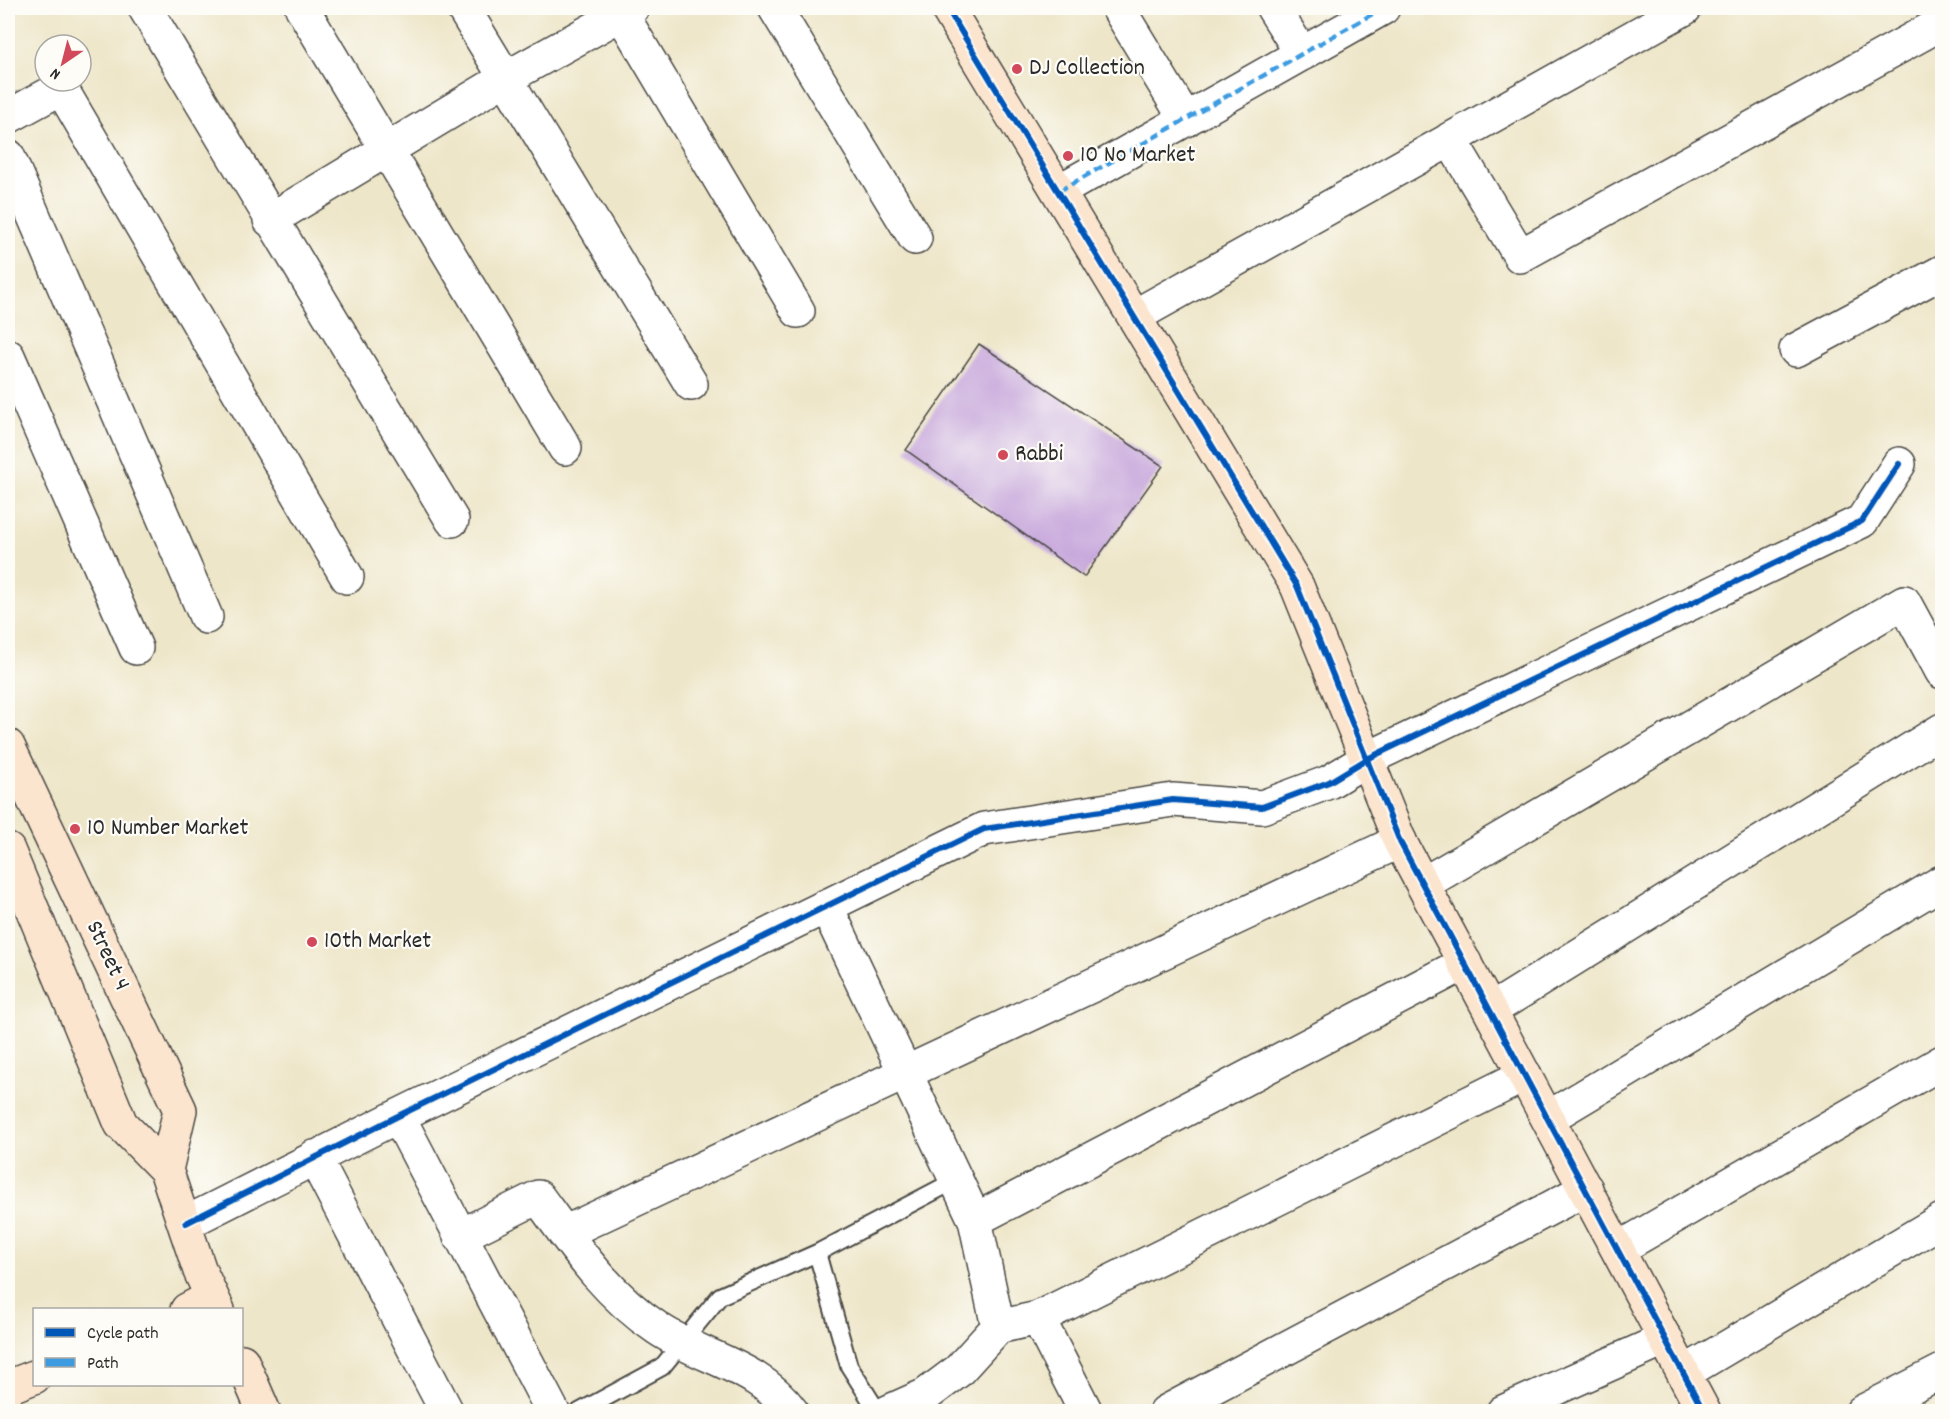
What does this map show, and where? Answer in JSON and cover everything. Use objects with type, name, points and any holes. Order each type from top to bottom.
[{"type":"street","points":[[145,8],[270,220],[452,520]]},
{"type":"street","points":[[302,8],[565,448]]},
{"type":"street","points":[[464,8],[691,384]]},
{"type":"street","points":[[775,8],[915,238]]},
{"type":"street","points":[[948,8],[1297,586],[1400,841],[1704,1412]]},
{"type":"street","points":[[1118,8],[1186,120]]},
{"type":"street","points":[[1273,8],[1302,54]]},
{"type":"street","points":[[1059,191],[1383,8]]},
{"type":"street","points":[[1135,316],[1685,8]]},
{"type":"street","points":[[270,220],[624,10],[798,311]]},
{"type":"street","points":[[1450,139],[1520,256],[1942,23]]},
{"type":"street","points":[[8,117],[61,88],[347,577]]},
{"type":"street","points":[[8,156],[206,617]]},
{"type":"street","points":[[1796,351],[1942,272]]},
{"type":"street","points":[[8,356],[136,648]]},
{"type":"street","points":[[186,1223],[314,1157],[984,829],[1173,800],[1262,807],[1329,782],[1367,759],[1862,521],[1899,464]]},
{"type":"street","points":[[1422,884],[1904,602],[1942,672]]},
{"type":"street","points":[[1491,1010],[1942,730]]},
{"type":"street","name":"Street 4","points":[[8,746],[180,1110],[166,1170]]},
{"type":"street","points":[[564,1233],[1400,841]]},
{"type":"street","name":"Street 4","points":[[8,850],[121,1124],[166,1170],[186,1223],[200,1271],[206,1305]]},
{"type":"street","points":[[1548,1118],[1942,882]]},
{"type":"street","points":[[826,906],[975,1220],[998,1327]]},
{"type":"street","points":[[975,1220],[1465,963]]},
{"type":"street","points":[[1618,1249],[1942,1062]]},
{"type":"street","points":[[888,1412],[930,1403],[998,1327],[1038,1318],[1525,1075]]},
{"type":"street","points":[[398,1116],[553,1412]]},
{"type":"street","points":[[314,1157],[447,1412]]},
{"type":"street","points":[[1166,1412],[1586,1189]]},
{"type":"street","points":[[460,1236],[538,1197],[591,1270],[657,1329],[750,1372],[792,1412]]},
{"type":"street","points":[[1684,1373],[1942,1220]]},
{"type":"street","points":[[1038,1318],[1086,1412]]},
{"type":"street","points":[[1503,1412],[1666,1339]]},
{"type":"street","points":[[243,1363],[264,1412]]},
{"type":"street","points":[[1862,1412],[1942,1371]]},
{"type":"street","points":[[8,1387],[33,1377]]},
{"type":"lane","points":[[579,1412],[662,1367],[720,1296],[817,1253],[956,1180]]},
{"type":"lane","points":[[817,1253],[849,1366],[878,1412]]},
{"type":"building","points":[[979,344],[1163,466],[1084,577],[906,450]]},
{"type":"marked path","points":[[1059,191],[1383,8]]},
{"type":"cycle path","points":[[947,8],[1297,586],[1400,842],[1704,1412]]},
{"type":"cycle path","points":[[186,1223],[398,1116],[984,829],[1173,800],[1262,807],[1329,782],[1367,759],[1862,521],[1899,464]]},
{"type":"place","name":"DJ Collection","points":[[1017,69]]},
{"type":"place","name":"10 No Market","points":[[1068,156]]},
{"type":"place","name":"Rabbi","points":[[1003,455]]},
{"type":"place","name":"10 Number Market","points":[[75,829]]},
{"type":"place","name":"10th Market","points":[[312,942]]}]
